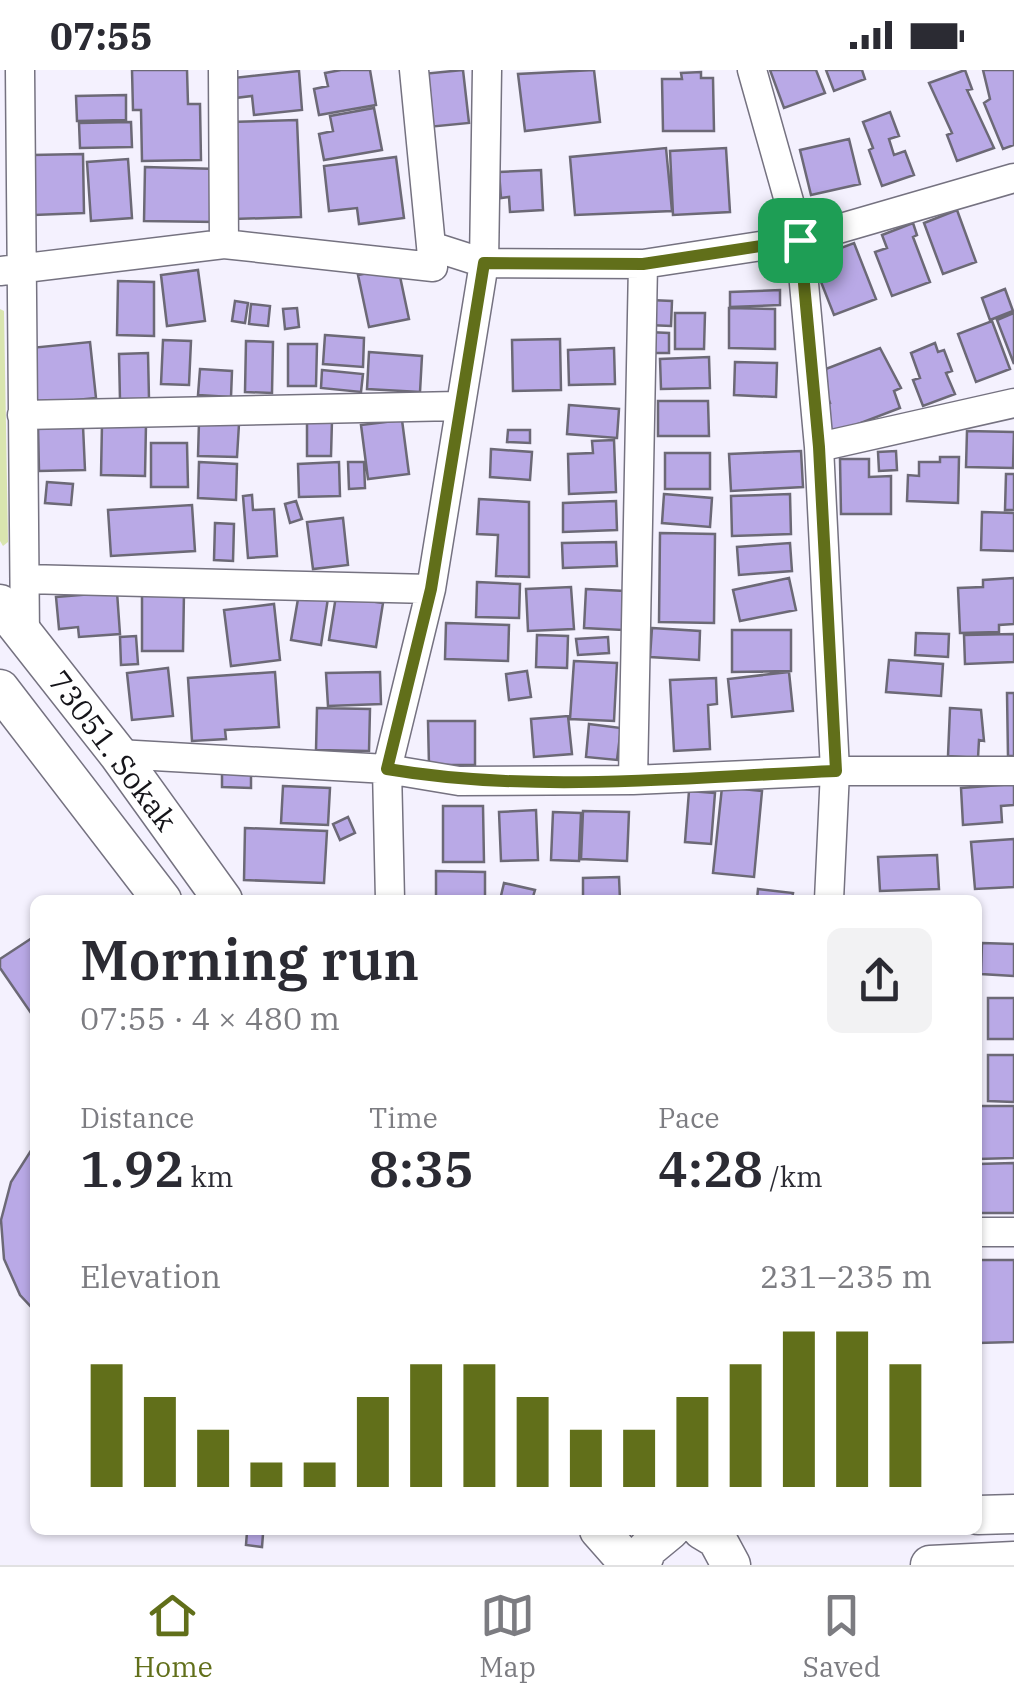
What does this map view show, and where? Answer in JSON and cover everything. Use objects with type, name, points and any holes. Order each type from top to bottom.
[{"type":"main road","name":"73051. Sokak","points":[[12,592],[25,638],[118,754],[219,895]]},
{"type":"main road","points":[[0,689],[158,895]]},
{"type":"main road","points":[[982,1515],[1014,1514]]},
{"type":"main road","points":[[603,1535],[630,1565]]},
{"type":"main road","points":[[641,1565],[647,1549],[664,1535]]},
{"type":"main road","points":[[710,1535],[718,1540],[731,1565]]},
{"type":"main road","points":[[930,1565],[1014,1561]]},
{"type":"street","points":[[20,70],[11,268],[22,414],[12,592],[431,589]]},
{"type":"street","points":[[223,70],[224,244]]},
{"type":"street","points":[[11,268],[224,244],[432,267],[414,70]]},
{"type":"street","points":[[390,895],[387,769],[431,589],[484,263],[487,70]]},
{"type":"street","points":[[752,70],[800,240],[819,447],[836,771],[830,895]]},
{"type":"street","points":[[431,246],[484,263],[643,264],[800,240],[1014,178]]},
{"type":"street","points":[[632,780],[643,264]]},
{"type":"street","points":[[819,447],[1014,404]]},
{"type":"street","points":[[22,414],[458,406]]},
{"type":"street","points":[[118,754],[387,769],[459,781],[632,780],[836,771],[1014,771]]},
{"type":"street","points":[[982,1232],[1014,1232]]},
{"type":"green space","points":[[0,309],[4,311],[8,542],[3,546],[0,541]]},
{"type":"building","points":[[132,70],[187,70],[188,104],[200,104],[201,160],[142,161],[141,110],[133,110]]},
{"type":"building","points":[[370,70],[376,105],[319,115],[314,89],[328,86],[325,73]]},
{"type":"building","points":[[463,70],[469,123],[428,127],[422,74]]},
{"type":"building","points":[[594,70],[600,122],[525,131],[518,74]]},
{"type":"building","points":[[770,70],[816,70],[825,93],[784,108]]},
{"type":"building","points":[[826,70],[862,70],[865,79],[834,91]]},
{"type":"building","points":[[965,70],[972,89],[967,90],[994,148],[957,161],[947,135],[952,133],[929,83]]},
{"type":"building","points":[[983,70],[1014,70],[1014,145],[1003,149],[984,103],[990,99]]},
{"type":"building","points":[[299,71],[302,110],[254,115],[252,96],[235,98],[233,78]]},
{"type":"building","points":[[701,72],[701,78],[713,78],[714,131],[663,131],[662,79],[682,79],[681,73]]},
{"type":"building","points":[[126,95],[126,120],[77,121],[76,96]]},
{"type":"building","points":[[374,108],[382,150],[324,160],[319,134],[333,131],[330,116]]},
{"type":"building","points":[[890,112],[899,136],[889,139],[894,155],[905,151],[914,175],[882,186],[863,122]]},
{"type":"building","points":[[297,120],[301,217],[233,219],[229,122]]},
{"type":"building","points":[[131,122],[132,147],[80,148],[79,123]]},
{"type":"building","points":[[849,139],[860,184],[811,195],[800,150]]},
{"type":"building","points":[[666,148],[672,211],[575,215],[570,157]]},
{"type":"building","points":[[726,148],[730,212],[673,215],[670,151]]},
{"type":"building","points":[[83,154],[84,213],[34,215],[32,155]]},
{"type":"building","points":[[396,157],[404,218],[359,224],[357,208],[329,211],[324,166]]},
{"type":"building","points":[[128,159],[132,218],[91,221],[87,162]]},
{"type":"building","points":[[145,167],[218,169],[217,222],[144,221]]},
{"type":"building","points":[[541,170],[543,210],[510,212],[509,197],[501,198],[499,172]]},
{"type":"building","points":[[957,210],[976,262],[943,274],[924,223]]},
{"type":"building","points":[[913,223],[917,235],[913,237],[930,282],[892,296],[875,252],[887,248],[882,235]]},
{"type":"building","points":[[854,243],[876,299],[834,315],[812,259]]},
{"type":"building","points":[[398,267],[409,319],[369,327],[358,275]]},
{"type":"building","points":[[198,270],[205,321],[167,326],[161,275]]},
{"type":"building","points":[[118,281],[154,282],[154,336],[117,335]]},
{"type":"building","points":[[1005,289],[1013,311],[990,320],[982,298]]},
{"type":"building","points":[[780,290],[780,305],[730,307],[730,292]]},
{"type":"building","points":[[650,300],[672,301],[671,326],[648,325]]},
{"type":"building","points":[[235,301],[248,303],[245,323],[232,321]]},
{"type":"building","points":[[251,304],[270,306],[268,326],[249,324]]},
{"type":"building","points":[[297,308],[299,327],[285,329],[283,309]]},
{"type":"building","points":[[729,308],[775,309],[775,349],[729,348]]},
{"type":"building","points":[[675,313],[705,313],[704,349],[675,349]]},
{"type":"building","points":[[1014,313],[1014,364],[997,320]]},
{"type":"building","points":[[992,321],[1010,369],[976,382],[958,334]]},
{"type":"building","points":[[648,332],[669,333],[669,353],[648,353]]},
{"type":"building","points":[[325,335],[364,338],[363,367],[323,364]]},
{"type":"building","points":[[560,339],[561,390],[513,391],[512,340]]},
{"type":"building","points":[[163,340],[191,341],[189,385],[161,384]]},
{"type":"building","points":[[246,341],[273,342],[272,393],[245,392]]},
{"type":"building","points":[[90,342],[96,398],[36,404],[30,348]]},
{"type":"building","points":[[935,343],[938,352],[944,350],[952,371],[946,373],[955,394],[923,406],[913,380],[920,378],[911,353]]},
{"type":"building","points":[[288,344],[317,344],[316,386],[288,386]]},
{"type":"building","points":[[614,348],[615,384],[569,385],[568,350]]},
{"type":"building","points":[[880,348],[901,388],[894,391],[900,408],[832,434],[822,406],[830,403],[818,372]]},
{"type":"building","points":[[369,352],[422,356],[420,392],[367,389]]},
{"type":"building","points":[[148,353],[149,399],[120,400],[119,354]]},
{"type":"building","points":[[709,357],[710,388],[661,389],[660,359]]},
{"type":"building","points":[[735,362],[777,363],[776,397],[734,395]]},
{"type":"building","points":[[200,369],[232,371],[231,397],[198,395]]},
{"type":"building","points":[[322,370],[363,374],[361,392],[321,388]]},
{"type":"building","points":[[658,401],[708,401],[709,436],[658,436]]},
{"type":"building","points":[[569,405],[619,409],[617,438],[567,434]]},
{"type":"building","points":[[307,420],[332,420],[331,456],[307,456]]},
{"type":"building","points":[[402,420],[409,474],[368,479],[361,425]]},
{"type":"building","points":[[199,422],[239,424],[237,457],[198,456]]},
{"type":"building","points":[[102,424],[146,424],[145,476],[101,475]]},
{"type":"building","points":[[83,426],[85,470],[39,471],[38,427]]},
{"type":"building","points":[[508,430],[530,430],[530,443],[507,442]]},
{"type":"building","points":[[967,431],[1014,432],[1013,468],[966,467]]},
{"type":"building","points":[[614,440],[616,492],[569,494],[568,454],[593,453],[592,441]]},
{"type":"building","points":[[151,443],[187,443],[188,487],[151,487]]},
{"type":"building","points":[[491,449],[532,452],[530,480],[490,477]]},
{"type":"building","points":[[801,451],[803,487],[731,491],[729,454]]},
{"type":"building","points":[[896,451],[897,470],[879,471],[878,452]]},
{"type":"building","points":[[665,453],[710,453],[710,489],[665,489]]},
{"type":"building","points":[[940,457],[959,457],[958,503],[907,501],[908,475],[919,476],[919,462],[940,462]]},
{"type":"building","points":[[840,459],[869,459],[869,477],[891,476],[891,514],[841,514]]},
{"type":"building","points":[[199,462],[237,464],[236,500],[198,498]]},
{"type":"building","points":[[339,462],[340,496],[299,497],[298,464]]},
{"type":"building","points":[[348,462],[364,462],[365,488],[349,489]]},
{"type":"building","points":[[1006,474],[1014,474],[1014,510],[1005,510]]},
{"type":"building","points":[[47,482],[73,484],[71,505],[45,503]]},
{"type":"building","points":[[664,494],[712,498],[710,527],[662,523]]},
{"type":"building","points":[[790,494],[791,534],[732,536],[731,496]]},
{"type":"building","points":[[252,495],[253,510],[274,509],[277,556],[248,558],[243,496]]},
{"type":"building","points":[[479,499],[529,502],[529,577],[496,576],[498,535],[477,534]]},
{"type":"building","points":[[296,501],[302,519],[290,523],[285,504]]},
{"type":"building","points":[[616,501],[617,530],[563,532],[563,503]]},
{"type":"building","points":[[192,505],[195,551],[111,556],[108,510]]},
{"type":"building","points":[[982,512],[1014,513],[1014,551],[981,550]]},
{"type":"building","points":[[343,518],[348,565],[313,569],[307,522]]},
{"type":"building","points":[[215,523],[234,524],[233,561],[214,560]]},
{"type":"building","points":[[660,533],[715,534],[714,623],[659,622]]},
{"type":"building","points":[[616,542],[617,566],[563,568],[562,543]]},
{"type":"building","points":[[790,543],[792,571],[739,575],[737,547]]},
{"type":"building","points":[[789,578],[796,610],[740,621],[733,590]]},
{"type":"building","points":[[1014,578],[1014,624],[999,625],[999,632],[960,633],[958,588],[983,587],[983,580]]},
{"type":"building","points":[[477,582],[520,584],[519,618],[476,617]]},
{"type":"building","points":[[571,587],[574,629],[528,631],[526,589]]},
{"type":"building","points":[[586,589],[625,591],[623,630],[584,628]]},
{"type":"building","points":[[117,592],[120,634],[79,637],[78,627],[59,629],[56,597]]},
{"type":"building","points":[[142,592],[184,592],[183,651],[142,651]]},
{"type":"building","points":[[299,593],[328,598],[321,645],[291,640]]},
{"type":"building","points":[[336,596],[383,603],[376,647],[329,640]]},
{"type":"building","points":[[274,604],[280,660],[231,666],[224,610]]},
{"type":"building","points":[[446,623],[509,625],[508,661],[445,659]]},
{"type":"building","points":[[652,628],[700,631],[699,660],[650,657]]},
{"type":"building","points":[[732,630],[791,630],[791,671],[732,672]]},
{"type":"building","points":[[916,633],[949,634],[948,657],[915,655]]},
{"type":"building","points":[[1014,634],[1014,662],[965,664],[964,635]]},
{"type":"building","points":[[537,635],[568,636],[567,668],[536,667]]},
{"type":"building","points":[[136,636],[138,664],[121,665],[120,637]]},
{"type":"building","points":[[608,637],[609,653],[578,655],[576,639]]},
{"type":"building","points":[[889,660],[943,664],[941,696],[886,692]]},
{"type":"building","points":[[574,661],[617,663],[614,721],[570,719]]},
{"type":"building","points":[[168,668],[173,716],[132,720],[127,673]]},
{"type":"building","points":[[527,671],[531,697],[509,700],[506,674]]},
{"type":"building","points":[[275,672],[279,727],[225,730],[226,739],[192,741],[188,678]]},
{"type":"building","points":[[380,672],[381,704],[328,706],[326,673]]},
{"type":"building","points":[[789,672],[793,711],[732,717],[728,679]]},
{"type":"building","points":[[716,678],[717,704],[708,705],[710,749],[674,751],[670,680]]},
{"type":"building","points":[[1007,693],[1014,693],[1014,756],[1008,756]]},
{"type":"building","points":[[317,708],[370,709],[369,751],[316,750]]},
{"type":"building","points":[[950,708],[981,710],[984,741],[979,740],[978,758],[948,756]]},
{"type":"building","points":[[568,716],[572,754],[534,757],[531,719]]},
{"type":"building","points":[[428,721],[475,721],[475,765],[429,765]]},
{"type":"building","points":[[589,724],[621,728],[617,760],[586,757]]},
{"type":"building","points":[[222,767],[251,767],[251,788],[222,787]]},
{"type":"building","points":[[1014,784],[1014,805],[1001,806],[1002,822],[963,825],[961,788]]},
{"type":"building","points":[[283,786],[330,788],[328,825],[281,823]]},
{"type":"building","points":[[722,787],[762,791],[754,877],[713,873]]},
{"type":"building","points":[[689,791],[715,793],[711,844],[685,842]]},
{"type":"building","points":[[443,806],[483,806],[484,862],[443,862]]},
{"type":"building","points":[[536,810],[538,860],[501,861],[499,812]]},
{"type":"building","points":[[583,811],[629,812],[627,861],[581,859]]},
{"type":"building","points":[[553,812],[581,813],[579,861],[551,860]]},
{"type":"building","points":[[348,817],[355,833],[340,840],[333,824]]},
{"type":"building","points":[[245,828],[327,831],[324,883],[244,880]]},
{"type":"building","points":[[1014,839],[1014,887],[975,889],[971,842]]},
{"type":"building","points":[[937,855],[939,889],[880,891],[878,857]]},
{"type":"building","points":[[436,871],[485,872],[485,895],[436,895]]},
{"type":"building","points":[[619,877],[620,895],[583,895],[583,878]]},
{"type":"building","points":[[504,883],[535,890],[534,895],[501,895]]},
{"type":"building","points":[[758,889],[793,893],[793,895],[757,895]]},
{"type":"building","points":[[30,939],[30,1012],[0,968],[0,959]]},
{"type":"building","points":[[982,943],[1014,944],[1014,976],[982,974]]},
{"type":"building","points":[[988,998],[1014,998],[1014,1039],[988,1039]]},
{"type":"building","points":[[988,1055],[1014,1055],[1014,1102],[988,1101]]},
{"type":"building","points":[[982,1106],[1014,1106],[1014,1158],[982,1159]]},
{"type":"building","points":[[30,1152],[30,1306],[20,1295],[4,1259],[1,1220],[11,1182]]},
{"type":"building","points":[[1014,1163],[1014,1213],[982,1213],[982,1164]]},
{"type":"building","points":[[982,1260],[1014,1260],[1014,1342],[982,1343]]},
{"type":"building","points":[[247,1535],[263,1535],[262,1547],[246,1545]]},
{"type":"route","points":[[800,240],[819,447],[836,771],[632,780],[459,781],[387,769],[431,589],[484,263],[643,264],[800,240]]}]
